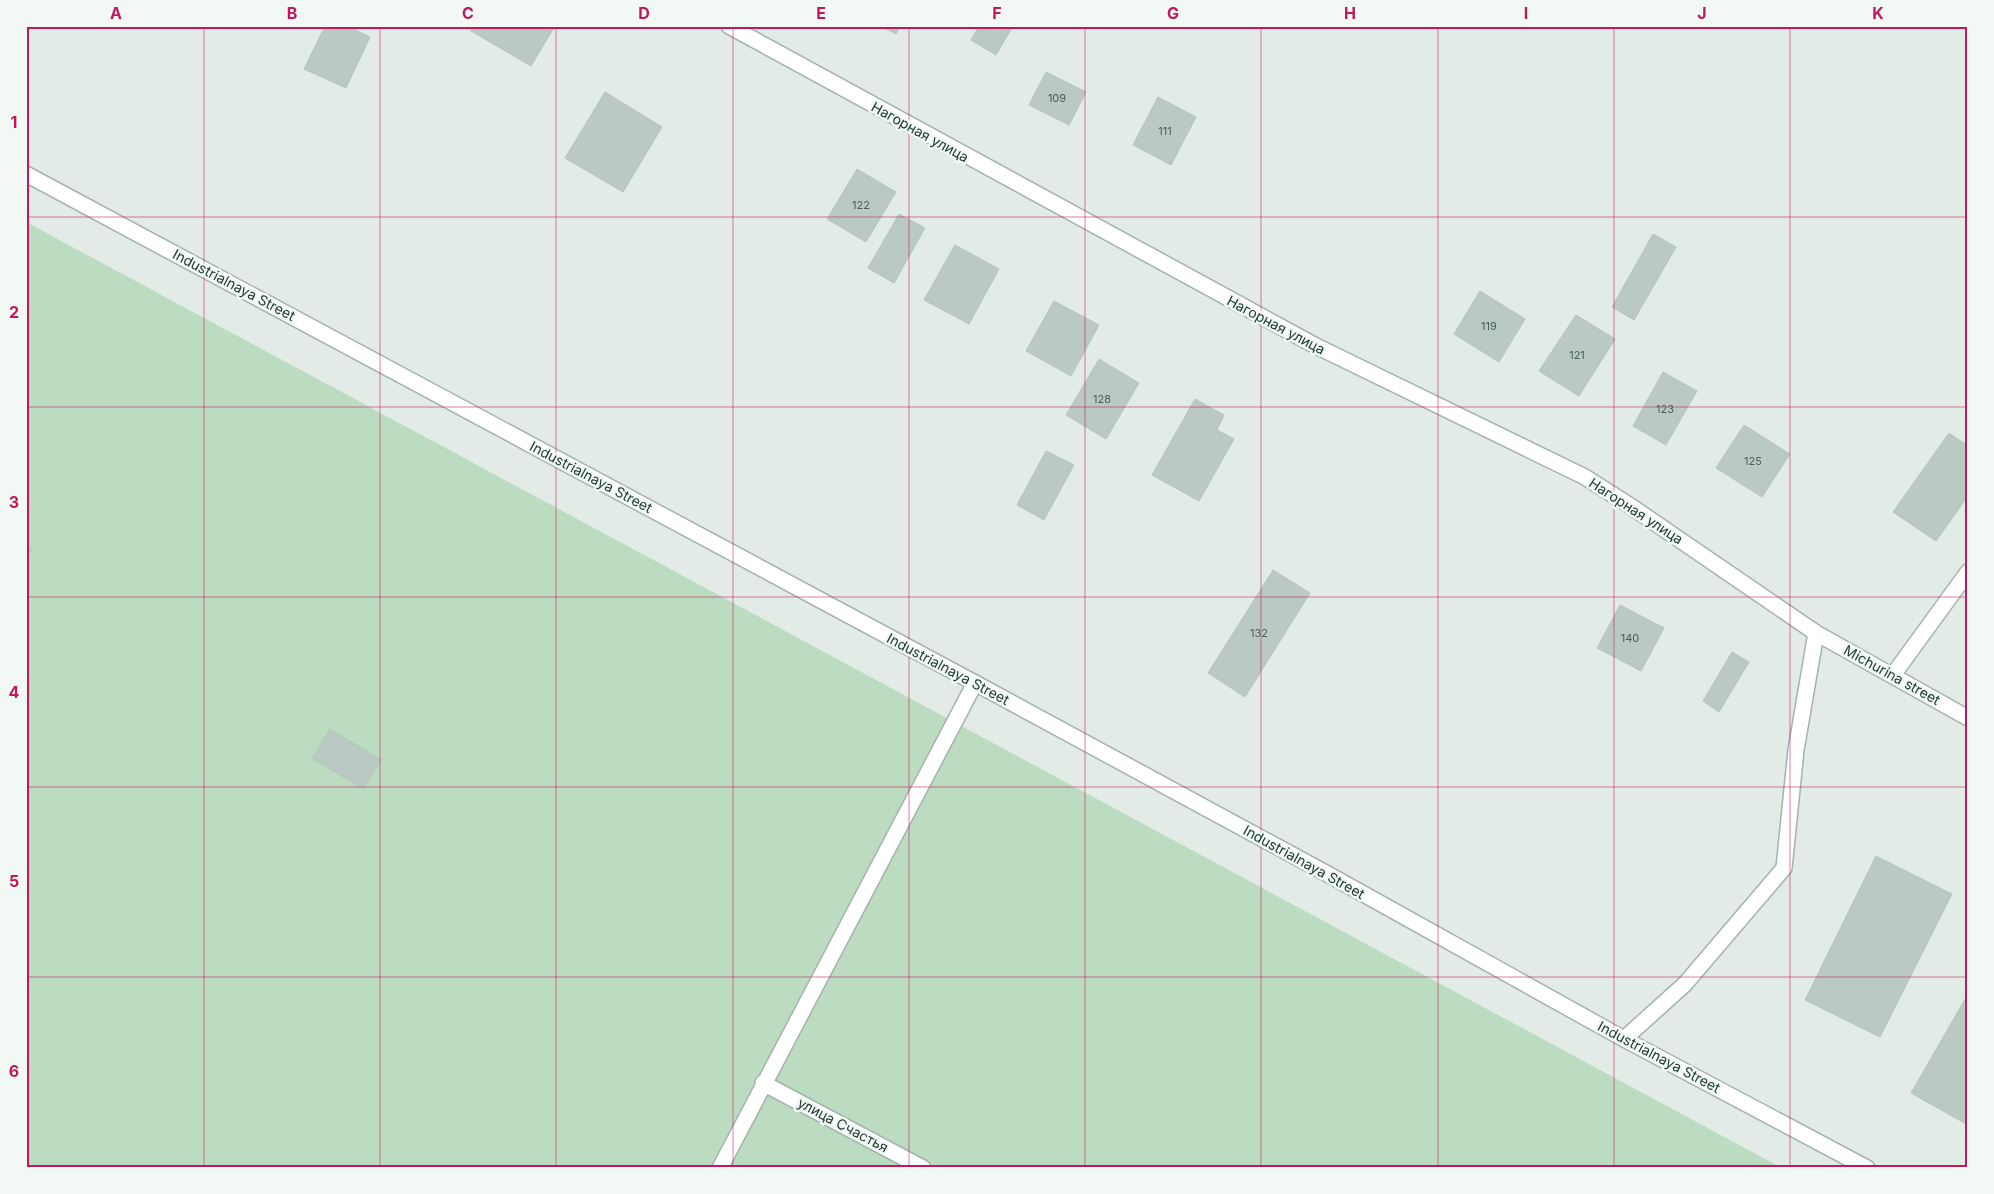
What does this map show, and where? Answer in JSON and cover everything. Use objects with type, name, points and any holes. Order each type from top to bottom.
[{"type":"street","name":"Нагорная улица","points":[[730,26],[1316,346],[1585,478],[1629,505],[1816,633]]},
{"type":"street","name":"Industrialnaya Street","points":[[26,174],[975,683],[1624,1039],[1867,1168]]},
{"type":"street","points":[[1893,675],[1968,572]]},
{"type":"street","name":"Michurina street","points":[[1816,633],[1968,718]]},
{"type":"street","points":[[1624,1039],[1685,984],[1784,868],[1796,750],[1816,633]]},
{"type":"street","points":[[720,1168],[975,683]]},
{"type":"street","name":"улица Счастья","points":[[763,1083],[923,1168]]},
{"type":"green space","points":[[26,222],[1782,1168],[26,1168]]},
{"type":"building","points":[[325,26],[347,26],[370,37],[346,88],[304,69]]},
{"type":"building","points":[[474,26],[555,26],[531,66],[471,31]]},
{"type":"building","points":[[881,26],[900,26],[896,34]]},
{"type":"building","points":[[979,26],[1013,26],[996,55],[971,40]]},
{"type":"building","points":[[1046,72],[1086,92],[1069,125],[1029,105]]},
{"type":"building","points":[[605,92],[662,127],[623,192],[565,158]]},
{"type":"building","points":[[1158,97],[1196,117],[1171,165],[1133,145]]},
{"type":"building","points":[[857,169],[896,192],[866,242],[827,219]]},
{"type":"building","points":[[899,214],[925,228],[894,283],[868,268]]},
{"type":"building","points":[[1653,234],[1676,247],[1634,320],[1612,307]]},
{"type":"building","points":[[955,245],[999,269],[969,324],[924,300]]},
{"type":"building","points":[[1480,291],[1525,319],[1499,362],[1454,334]]},
{"type":"building","points":[[1054,301],[1099,325],[1071,376],[1026,351]]},
{"type":"building","points":[[1576,315],[1615,339],[1579,396],[1539,371]]},
{"type":"building","points":[[1099,359],[1139,383],[1106,439],[1066,415]]},
{"type":"building","points":[[1663,372],[1697,391],[1666,445],[1633,426]]},
{"type":"building","points":[[1195,399],[1224,415],[1217,430],[1234,439],[1199,501],[1152,475]]},
{"type":"building","points":[[1744,425],[1790,454],[1762,497],[1716,468]]},
{"type":"building","points":[[1949,433],[1968,446],[1968,496],[1936,541],[1893,512]]},
{"type":"building","points":[[1046,451],[1074,465],[1044,520],[1017,505]]},
{"type":"building","points":[[26,546],[31,549],[26,558]]},
{"type":"building","points":[[1273,570],[1310,593],[1245,697],[1208,673]]},
{"type":"building","points":[[1620,605],[1664,628],[1641,671],[1597,648]]},
{"type":"building","points":[[1732,652],[1749,662],[1719,712],[1703,701]]},
{"type":"building","points":[[330,729],[381,760],[363,789],[312,758]]},
{"type":"building","points":[[1876,856],[1952,894],[1880,1037],[1805,1000]]},
{"type":"building","points":[[1968,994],[1968,1125],[1911,1093]]}]
